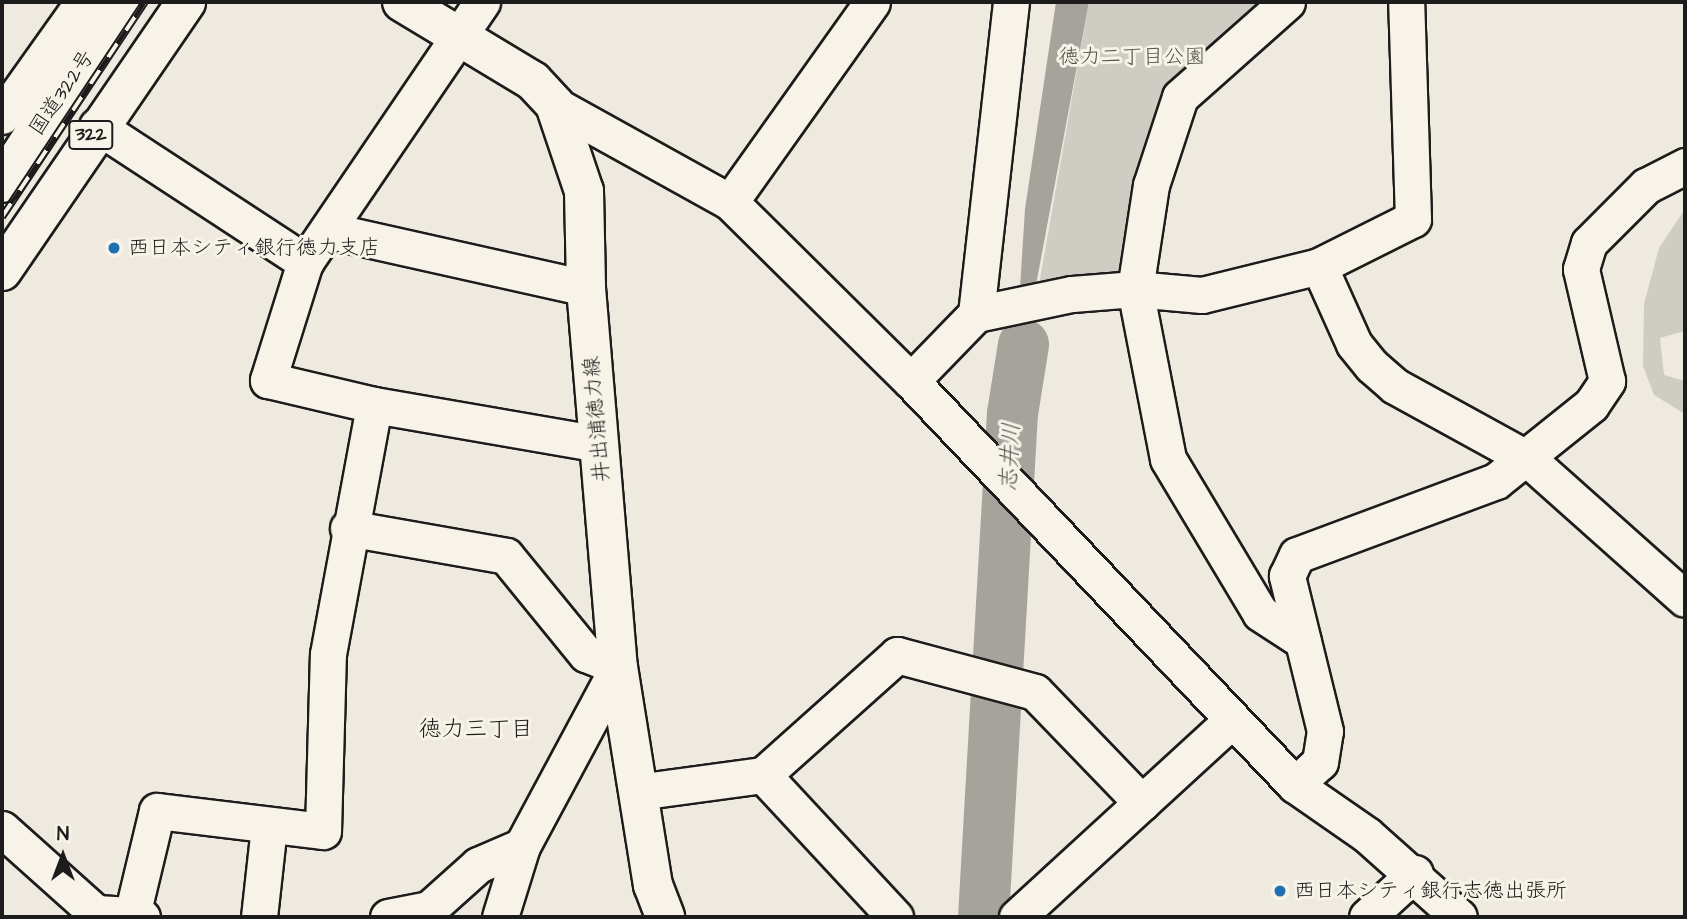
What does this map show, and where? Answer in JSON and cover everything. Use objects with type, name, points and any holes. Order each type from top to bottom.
[{"type":"main road","name":"国道322号","points":[[2,183],[121,2]]},
{"type":"main road","name":"322","points":[[2,271],[97,126],[186,2]]},
{"type":"main road","name":"井出浦徳力線","points":[[402,2],[533,81],[555,105],[584,191],[586,288],[618,667],[653,886],[665,917]]},
{"type":"street","points":[[2,116],[83,2]]},
{"type":"street","points":[[482,2],[331,231],[305,262],[268,380],[374,405],[600,444]]},
{"type":"street","points":[[730,202],[873,2]]},
{"type":"street","points":[[976,314],[1011,2]]},
{"type":"street","points":[[1287,2],[1180,97],[1151,185],[1135,289],[1168,459],[1260,613],[1303,641]]},
{"type":"street","points":[[911,381],[976,314],[1072,294],[1135,289],[1202,295],[1319,266],[1413,219],[1406,2]]},
{"type":"street","points":[[555,105],[730,202],[911,381],[1294,785],[1415,873],[1459,917]]},
{"type":"street","points":[[97,126],[305,262]]},
{"type":"street","points":[[1294,785],[1320,762],[1325,731],[1287,576],[1297,555],[1496,481],[1528,459],[1591,405],[1607,381],[1581,269],[1589,243],[1646,186],[1685,166]]},
{"type":"street","points":[[331,231],[586,288]]},
{"type":"street","points":[[1319,266],[1354,344],[1372,366],[1395,386],[1528,459],[1685,599]]},
{"type":"street","points":[[2,829],[96,913],[135,917],[157,811],[269,827],[323,831],[328,654],[348,528],[374,405]]},
{"type":"street","points":[[348,528],[506,556],[586,654],[618,667],[522,846],[500,917]]},
{"type":"street","points":[[637,792],[763,775],[897,655],[1035,692],[1142,803]]},
{"type":"street","points":[[1017,917],[1232,720]]},
{"type":"street","points":[[763,775],[895,917]]},
{"type":"street","points":[[259,917],[269,827]]},
{"type":"street","points":[[388,917],[429,909],[478,866],[522,846]]},
{"type":"street","points":[[1367,917],[1415,873]]},
{"type":"green space","name":"徳力二丁目公園","points":[[1089,2],[1274,2],[1182,82],[1127,282],[1038,290]]},
{"type":"green space","points":[[1685,209],[1685,331],[1660,338],[1664,375],[1685,381],[1685,414],[1654,395],[1643,366],[1644,304],[1659,248]]},
{"type":"shaded area","points":[[1056,2],[1089,2],[1012,413],[1025,209]]},
{"type":"waterway","name":"志井川","points":[[983,917],[1012,413],[1023,344]]},
{"type":"railway","points":[[2,217],[145,2]]},
{"type":"place","name":"西日本シティ銀行徳力支店","points":[[114,248]]},
{"type":"place","name":"西日本シティ銀行志徳出張所","points":[[1280,891]]},
{"type":"district","name":"徳力三丁目","points":[[476,729]]}]
